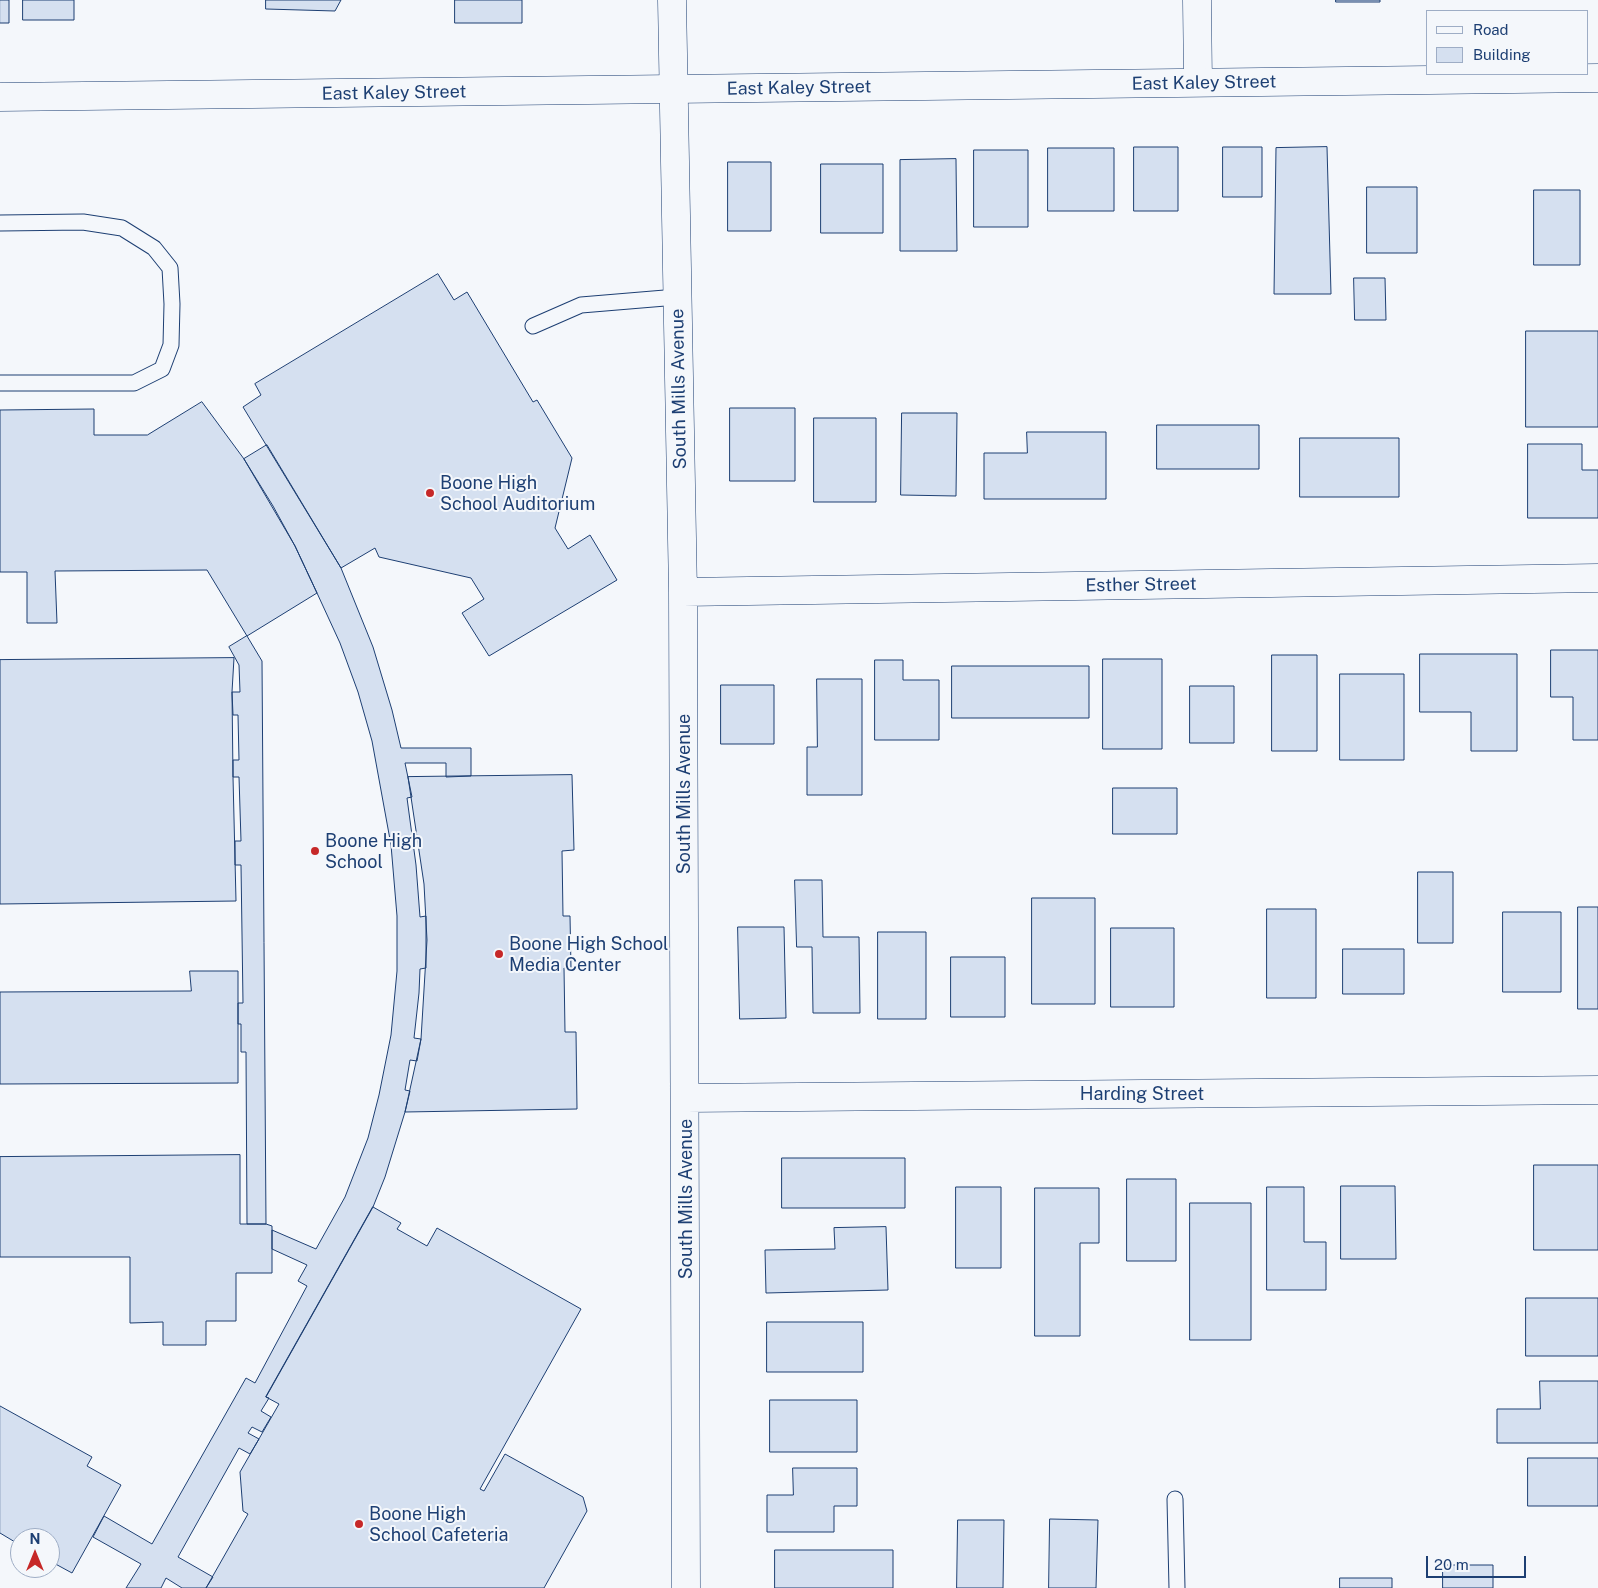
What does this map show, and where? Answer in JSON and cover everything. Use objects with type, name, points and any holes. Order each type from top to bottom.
[{"type":"street","name":"South Mills Avenue","points":[[672,0],[683,592],[686,1588]]},
{"type":"street","points":[[1197,0],[1198,82]]},
{"type":"street","name":"East Kaley Street","points":[[0,96],[673,90],[1598,78]]},
{"type":"street","name":"Esther Street","points":[[683,592],[1598,578]]},
{"type":"street","name":"Harding Street","points":[[686,1098],[1598,1090]]},
{"type":"lane","points":[[0,223],[83,222],[122,228],[154,248],[170,268],[172,304],[171,345],[162,370],[134,383],[0,383]]},
{"type":"lane","points":[[533,326],[581,305],[677,297]]},
{"type":"lane","points":[[1175,1499],[1177,1588]]},
{"type":"building","points":[[0,0],[9,0],[9,23],[0,23]]},
{"type":"building","points":[[23,0],[74,0],[74,20],[23,20]]},
{"type":"building","points":[[266,0],[341,0],[335,11],[266,9]]},
{"type":"building","points":[[455,0],[522,0],[522,23],[455,23]]},
{"type":"building","points":[[1336,0],[1380,0],[1380,2],[1336,2]]},
{"type":"building","points":[[1134,147],[1178,147],[1178,211],[1134,211]]},
{"type":"building","points":[[1223,147],[1262,147],[1262,197],[1223,197]]},
{"type":"building","points":[[1327,147],[1331,294],[1274,294],[1276,148]]},
{"type":"building","points":[[1048,148],[1114,148],[1114,211],[1048,211]]},
{"type":"building","points":[[974,150],[1028,150],[1028,227],[974,227]]},
{"type":"building","points":[[956,159],[957,251],[900,251],[900,160]]},
{"type":"building","points":[[728,162],[771,162],[771,231],[728,231]]},
{"type":"building","points":[[821,164],[883,164],[883,233],[821,233]]},
{"type":"building","points":[[1367,187],[1417,187],[1417,253],[1367,253]]},
{"type":"building","points":[[1534,190],[1580,190],[1580,265],[1534,265]]},
{"type":"building","name":"Boone High School Auditorium","points":[[438,274],[454,300],[467,292],[533,402],[537,400],[572,458],[555,528],[568,549],[590,535],[617,580],[489,656],[462,613],[484,599],[471,578],[379,557],[375,548],[341,568],[243,407],[261,395],[255,384]]},
{"type":"building","points":[[1354,278],[1385,278],[1386,320],[1355,320]]},
{"type":"building","points":[[1526,331],[1598,331],[1598,427],[1526,427]]},
{"type":"building","points":[[202,402],[244,459],[273,506],[295,546],[317,593],[247,636],[207,570],[55,571],[57,623],[27,623],[27,572],[0,572],[0,410],[94,409],[94,435],[147,435]]},
{"type":"building","points":[[730,408],[795,408],[795,481],[730,481]]},
{"type":"building","points":[[902,413],[957,413],[956,496],[901,495]]},
{"type":"building","points":[[814,418],[876,418],[876,502],[814,502]]},
{"type":"building","points":[[1157,425],[1259,425],[1259,469],[1157,469]]},
{"type":"building","points":[[1027,432],[1106,432],[1106,499],[984,499],[984,453],[1027,453]]},
{"type":"building","points":[[1300,438],[1399,438],[1399,497],[1300,497]]},
{"type":"building","points":[[1528,444],[1582,444],[1582,470],[1598,470],[1598,518],[1528,518]]},
{"type":"building","points":[[267,445],[341,568],[373,647],[401,748],[471,748],[471,776],[446,777],[446,763],[405,763],[412,797],[407,798],[416,865],[420,917],[426,916],[426,968],[420,969],[414,1038],[421,1039],[417,1061],[410,1060],[405,1090],[410,1091],[405,1112],[385,1177],[373,1207],[266,1397],[269,1398],[261,1411],[271,1417],[262,1432],[252,1427],[248,1433],[259,1439],[250,1454],[239,1448],[178,1557],[213,1577],[206,1588],[182,1588],[166,1578],[161,1588],[126,1588],[141,1564],[93,1537],[104,1516],[152,1544],[246,1378],[255,1383],[307,1286],[298,1281],[307,1265],[272,1249],[272,1230],[316,1249],[345,1197],[368,1138],[391,1035],[397,971],[397,916],[391,845],[372,741],[358,692],[340,643],[295,546],[244,459]]},
{"type":"building","points":[[247,636],[262,661],[266,1224],[247,1224],[246,1052],[241,1052],[241,1024],[238,1024],[238,1003],[243,1003],[241,865],[235,865],[235,841],[241,841],[239,777],[233,777],[233,760],[239,760],[238,715],[233,715],[232,692],[240,692],[239,665],[229,647]]},
{"type":"building","points":[[1551,650],[1598,650],[1598,740],[1573,740],[1573,697],[1551,697]]},
{"type":"building","points":[[1420,654],[1517,654],[1517,751],[1471,751],[1471,712],[1420,712]]},
{"type":"building","points":[[1272,655],[1317,655],[1317,751],[1272,751]]},
{"type":"building","points":[[234,658],[232,692],[236,901],[0,904],[0,660]]},
{"type":"building","points":[[1103,659],[1162,659],[1162,749],[1103,749]]},
{"type":"building","points":[[875,660],[903,660],[903,680],[939,680],[939,740],[875,740]]},
{"type":"building","points":[[952,666],[1089,666],[1089,718],[952,718]]},
{"type":"building","points":[[1340,674],[1404,674],[1404,760],[1340,760]]},
{"type":"building","points":[[817,679],[862,679],[862,795],[807,795],[807,747],[817,747]]},
{"type":"building","points":[[721,685],[774,685],[774,744],[721,744]]},
{"type":"building","points":[[1190,686],[1234,686],[1234,743],[1190,743]]},
{"type":"building","name":"Boone High School Media Center","points":[[572,775],[574,850],[562,851],[563,916],[570,916],[571,968],[564,968],[565,1032],[576,1032],[577,1109],[405,1112],[421,1039],[427,940],[424,884],[408,777]]},
{"type":"building","points":[[1113,788],[1177,788],[1177,834],[1113,834]]},
{"type":"building","points":[[1418,872],[1453,872],[1453,943],[1418,943]]},
{"type":"building","points":[[795,880],[822,880],[823,937],[859,937],[860,1013],[813,1013],[812,947],[797,947]]},
{"type":"building","points":[[1032,898],[1095,898],[1095,1004],[1032,1004]]},
{"type":"building","points":[[1578,907],[1598,907],[1598,1009],[1578,1009]]},
{"type":"building","points":[[1267,909],[1316,909],[1316,998],[1267,998]]},
{"type":"building","points":[[1503,912],[1561,912],[1561,992],[1503,992]]},
{"type":"building","points":[[738,927],[784,927],[786,1018],[740,1019]]},
{"type":"building","points":[[1111,928],[1174,928],[1174,1007],[1111,1007]]},
{"type":"building","points":[[878,932],[926,932],[926,1019],[878,1019]]},
{"type":"building","points":[[1343,949],[1404,949],[1404,994],[1343,994]]},
{"type":"building","points":[[951,957],[1005,957],[1005,1017],[951,1017]]},
{"type":"building","points":[[190,971],[238,971],[238,1083],[0,1084],[0,992],[191,991]]},
{"type":"building","points":[[240,1155],[240,1224],[266,1224],[272,1226],[272,1273],[236,1273],[236,1321],[206,1321],[206,1345],[163,1345],[163,1322],[130,1323],[130,1257],[0,1257],[0,1157]]},
{"type":"building","points":[[782,1158],[905,1158],[905,1208],[782,1208]]},
{"type":"building","points":[[1534,1165],[1598,1165],[1598,1250],[1534,1250]]},
{"type":"building","points":[[1127,1179],[1176,1179],[1176,1261],[1127,1261]]},
{"type":"building","points":[[1341,1186],[1395,1186],[1396,1259],[1341,1259]]},
{"type":"building","points":[[956,1187],[1001,1187],[1001,1268],[956,1268]]},
{"type":"building","points":[[1267,1187],[1304,1187],[1304,1242],[1326,1242],[1326,1290],[1267,1290]]},
{"type":"building","points":[[1035,1188],[1099,1188],[1099,1243],[1080,1243],[1080,1336],[1035,1336]]},
{"type":"building","points":[[1190,1203],[1251,1203],[1251,1340],[1190,1340]]},
{"type":"building","points":[[373,1207],[401,1223],[397,1229],[427,1246],[437,1228],[581,1309],[480,1489],[484,1491],[505,1454],[583,1497],[587,1511],[544,1588],[206,1588],[248,1514],[243,1511],[240,1472],[279,1404],[266,1397]]},
{"type":"building","points":[[886,1227],[888,1290],[766,1293],[765,1250],[835,1249],[834,1228]]},
{"type":"building","points":[[1526,1298],[1598,1298],[1598,1356],[1526,1356]]},
{"type":"building","points":[[767,1322],[863,1322],[863,1372],[767,1372]]},
{"type":"building","points":[[1540,1381],[1598,1381],[1598,1443],[1497,1443],[1497,1409],[1540,1409]]},
{"type":"building","points":[[770,1400],[857,1400],[857,1452],[770,1452]]},
{"type":"building","points":[[0,1406],[92,1457],[87,1466],[121,1485],[72,1573],[60,1566],[60,1528],[10,1528],[10,1539],[0,1533]]},
{"type":"building","points":[[1528,1458],[1598,1458],[1598,1506],[1528,1506]]},
{"type":"building","points":[[793,1468],[857,1468],[857,1506],[834,1506],[834,1532],[767,1532],[767,1495],[793,1495]]},
{"type":"building","points":[[1050,1519],[1098,1520],[1096,1588],[1049,1588]]},
{"type":"building","points":[[958,1520],[1004,1520],[1003,1588],[957,1588]]},
{"type":"building","points":[[775,1550],[893,1550],[893,1588],[775,1588]]},
{"type":"building","points":[[1443,1565],[1493,1565],[1493,1588],[1443,1588]]},
{"type":"building","points":[[1340,1578],[1392,1578],[1392,1588],[1340,1588]]},
{"type":"place","name":"Boone High School Auditorium","points":[[430,493]]},
{"type":"place","name":"Boone High School","points":[[315,851]]},
{"type":"place","name":"Boone High School Media Center","points":[[499,954]]},
{"type":"place","name":"Boone High School Cafeteria","points":[[359,1524]]}]
